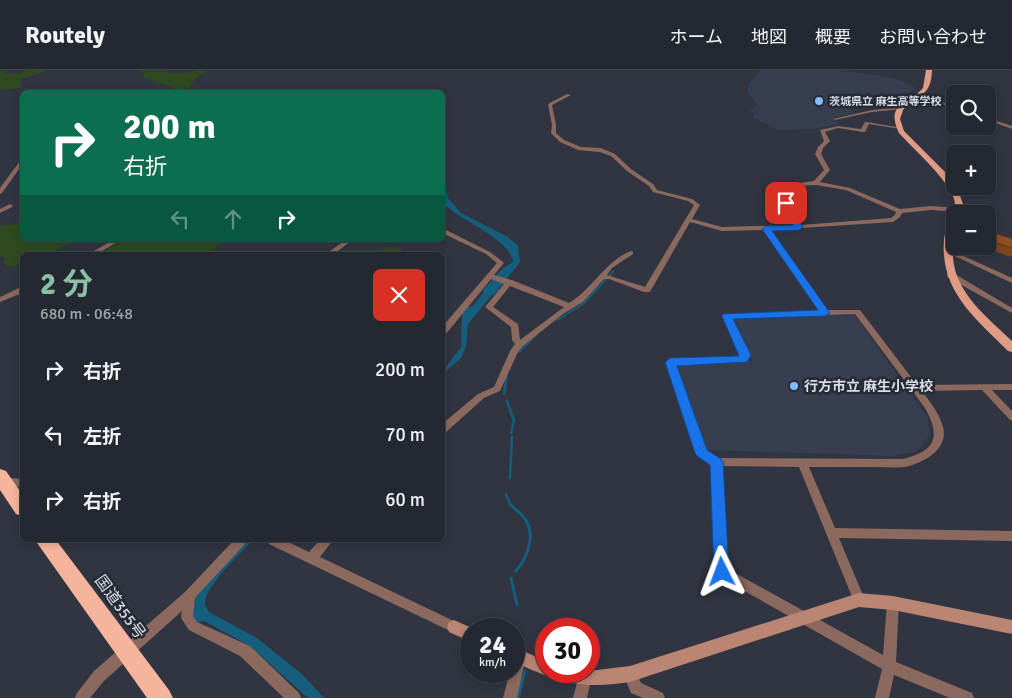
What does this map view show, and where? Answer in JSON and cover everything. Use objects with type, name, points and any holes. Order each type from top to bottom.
[{"type":"highway","points":[[9,481],[20,504]]},
{"type":"highway","name":"国道355号","points":[[46,542],[161,698]]},
{"type":"main road","points":[[929,70],[930,79],[926,89],[901,108],[896,118],[901,132],[952,184],[959,205]]},
{"type":"main road","points":[[947,255],[950,275],[960,293],[1012,348]]},
{"type":"street","points":[[569,95],[550,104],[554,125],[553,133],[562,141],[580,149],[601,150],[613,155],[629,170],[651,185],[655,191],[690,200],[697,205],[647,290],[610,277],[602,277]]},
{"type":"street","points":[[915,98],[946,105]]},
{"type":"street","points":[[835,119],[872,111],[901,108]]},
{"type":"street","points":[[996,122],[1012,128]]},
{"type":"street","points":[[816,183],[827,170],[818,154],[821,147],[827,141],[822,131],[838,127],[864,131],[867,123],[900,128]]},
{"type":"street","points":[[0,192],[20,165]]},
{"type":"street","points":[[799,227],[785,206],[792,195],[795,185],[816,183],[848,189],[899,211],[931,208],[946,211]]},
{"type":"street","points":[[0,212],[10,206]]},
{"type":"street","points":[[688,220],[722,229],[767,229],[893,220],[898,216],[899,211]]},
{"type":"street","points":[[767,229],[825,313]]},
{"type":"street","points":[[445,232],[500,261],[501,265],[445,330]]},
{"type":"street","points":[[97,252],[115,242]]},
{"type":"street","points":[[332,252],[347,242]]},
{"type":"street","points":[[445,427],[481,396],[497,389],[514,351],[520,344],[538,328],[580,300],[610,268],[631,252]]},
{"type":"street","points":[[957,255],[1012,281]]},
{"type":"street","points":[[950,275],[1012,311]]},
{"type":"street","points":[[491,276],[569,306]]},
{"type":"street","points":[[508,282],[488,307],[515,326],[516,340],[520,344]]},
{"type":"street","points":[[0,300],[20,291]]},
{"type":"street","points":[[857,312],[928,406],[939,427],[938,439],[931,451],[924,457],[903,463],[803,464],[716,462],[701,453],[670,362],[743,360],[745,355],[727,316],[825,313],[857,312]]},
{"type":"street","points":[[984,387],[1012,417]]},
{"type":"street","points":[[915,388],[1012,387]]},
{"type":"street","points":[[716,462],[722,572],[888,665],[967,698]]},
{"type":"street","points":[[803,464],[859,600]]},
{"type":"street","points":[[833,533],[1012,536]]},
{"type":"street","points":[[82,698],[99,676],[189,596],[239,542]]},
{"type":"street","points":[[277,542],[460,630]]},
{"type":"street","points":[[311,558],[325,542]]},
{"type":"street","points":[[189,596],[187,618],[193,626],[245,651],[294,698]]},
{"type":"street","points":[[600,679],[630,674],[859,600],[892,602],[1012,626]]},
{"type":"street","points":[[882,698],[888,665],[892,602]]},
{"type":"street","points":[[630,674],[636,688],[658,698]]},
{"type":"street","points":[[510,698],[512,683]]},
{"type":"street","points":[[580,698],[583,683]]},
{"type":"shaded area","name":"茨城県立 麻生高等学校","points":[[760,70],[839,70],[889,77],[914,87],[915,90],[893,99],[848,108],[854,113],[834,118],[839,124],[813,129],[779,130],[752,117],[754,114],[750,111],[757,105],[748,92],[748,85]]},
{"type":"shaded area","name":"行方市立 麻生小学校","points":[[853,313],[928,418],[930,435],[921,447],[914,452],[892,456],[707,450],[674,364],[752,361],[731,316]]},
{"type":"green space","points":[[0,70],[6,70],[4,73],[18,74],[26,71],[17,70],[50,70],[22,79],[20,81],[22,86],[20,88],[0,90]]},
{"type":"green space","points":[[136,70],[184,73],[208,70],[194,80],[190,87],[174,89],[147,79],[144,77],[143,72]]},
{"type":"green space","points":[[20,223],[20,242],[75,242],[54,252],[20,252],[20,264],[8,267],[4,263],[5,258],[0,256],[0,226]]},
{"type":"green space","points":[[120,242],[222,243],[212,252],[102,252]]},
{"type":"green space","points":[[391,247],[401,249],[404,252],[336,252],[340,250],[379,250]]},
{"type":"water","points":[[445,184],[448,198],[461,213],[508,237],[518,246],[520,262],[468,324],[466,346],[461,358],[445,372],[445,368],[461,347],[462,313],[467,307],[473,306],[484,292],[482,291],[503,268],[513,262],[510,253],[494,237],[445,205]]},
{"type":"water","points":[[244,542],[251,542],[216,580],[206,597],[205,604],[209,612],[257,638],[303,675],[324,698],[308,698],[250,646],[204,621],[197,622],[192,615],[194,599]]},
{"type":"building","points":[[996,234],[1012,239],[1012,248],[996,243]]},
{"type":"waterway","points":[[610,275],[613,271]]},
{"type":"waterway","points":[[557,320],[583,304],[606,279]]},
{"type":"waterway","points":[[519,352],[537,334]]},
{"type":"waterway","points":[[504,394],[507,374]]},
{"type":"waterway","points":[[507,401],[514,421],[511,433]]},
{"type":"waterway","points":[[510,478],[512,437]]},
{"type":"waterway","points":[[506,494],[510,504]]},
{"type":"waterway","points":[[510,504],[525,519],[530,535],[529,548],[516,571]]},
{"type":"waterway","points":[[511,578],[517,605]]},
{"type":"waterway","points":[[518,698],[522,683]]},
{"type":"place","name":"茨城県立 麻生高等学校","points":[[819,101]]},
{"type":"place","name":"行方市立 麻生小学校","points":[[794,386]]},
{"type":"route","points":[[722,572],[716,462],[701,453],[670,362],[743,360],[745,355],[727,316],[825,313],[774,242],[767,229],[799,227],[785,206],[786,203]]}]
